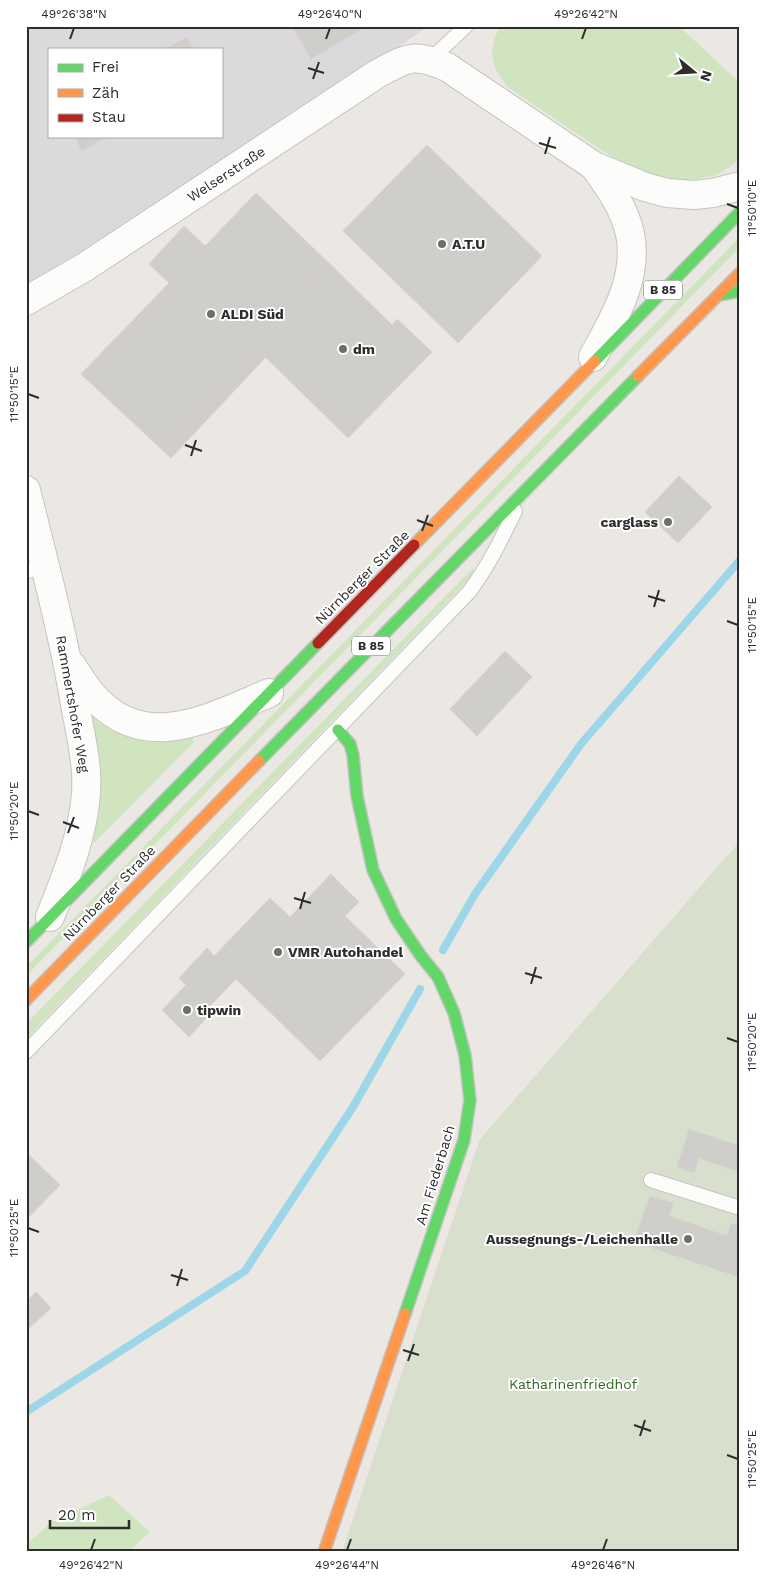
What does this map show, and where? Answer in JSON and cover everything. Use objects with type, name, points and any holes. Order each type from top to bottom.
[{"type":"main road","name":"Nürnberger Straße","points":[[26,942],[740,212]]},
{"type":"main road","name":"Nürnberger Straße","points":[[26,1000],[525,489],[740,273]]},
{"type":"main road","points":[[719,295],[740,291]]},
{"type":"main road","name":"Am Fiederbach","points":[[324,1552],[464,1140],[470,1100],[466,1054],[454,1013],[438,977],[396,919],[373,870],[357,796],[353,755],[350,744],[338,730]]},
{"type":"street","name":"Welserstraße","points":[[26,301],[85,267],[378,74],[401,61],[413,58],[430,60],[447,67],[594,166],[645,187],[667,193],[694,195],[713,193],[740,186]]},
{"type":"street","name":"Welserstraße","points":[[587,368],[616,314],[626,288],[632,260],[630,234],[624,215],[613,193],[594,166]]},
{"type":"street","name":"Rammertshofer Weg","points":[[26,490],[35,568],[68,660],[85,758],[86,792],[75,851],[50,917]]},
{"type":"street","points":[[68,660],[90,692],[110,712],[130,723],[146,728],[187,724],[219,714],[269,693]]},
{"type":"lane","points":[[430,60],[466,26]]},
{"type":"lane","points":[[26,1052],[469,592],[483,574],[497,549],[525,489]]},
{"type":"lane","points":[[651,1180],[740,1208]]},
{"type":"shaded area","points":[[26,26],[428,26],[26,309]]},
{"type":"green space","points":[[501,26],[679,26],[740,83],[740,159],[714,176],[690,180],[668,181],[634,172],[509,88],[498,74],[493,59],[493,43]]},
{"type":"green space","points":[[740,237],[740,247],[26,976],[26,967]]},
{"type":"green space","points":[[473,568],[473,575],[26,1039],[26,1024]]},
{"type":"green space","points":[[89,704],[191,735],[194,742],[95,842],[91,841]]},
{"type":"green space","name":"Katharinenfriedhof","points":[[740,841],[740,1552],[342,1552],[480,1139]]},
{"type":"green space","points":[[109,1495],[150,1532],[128,1552],[26,1552],[26,1545],[52,1522]]},
{"type":"building","points":[[292,26],[367,26],[311,59]]},
{"type":"building","points":[[187,37],[192,48],[168,48]]},
{"type":"building","points":[[75,138],[105,138],[82,151]]},
{"type":"building","name":"A.T.U","points":[[427,145],[542,256],[458,343],[343,231]]},
{"type":"building","name":"ALDI Süd","points":[[256,193],[331,265],[159,447],[81,374],[169,283],[149,264],[184,226],[205,246]]},
{"type":"building","name":"dm","points":[[331,265],[392,325],[397,319],[432,352],[348,438],[254,346]]},
{"type":"building","points":[[254,346],[266,357],[171,458],[159,447]]},
{"type":"building","points":[[679,476],[712,507],[678,543],[645,512]]},
{"type":"building","points":[[505,651],[532,677],[477,736],[450,709]]},
{"type":"building","points":[[331,874],[359,902],[345,916],[405,974],[320,1061],[236,979],[209,1007],[179,978],[207,948],[214,956],[270,898],[290,917]]},
{"type":"building","points":[[186,985],[213,1011],[189,1037],[162,1010]]},
{"type":"building","points":[[689,1129],[740,1146],[740,1172],[699,1158],[694,1173],[677,1167]]},
{"type":"building","points":[[26,1152],[60,1185],[26,1220]]},
{"type":"building","name":"Aussegnungs-/Leichenhalle","points":[[650,1196],[673,1203],[669,1216],[727,1236],[731,1223],[740,1226],[739,1277],[634,1242]]},
{"type":"building","points":[[36,1292],[51,1308],[26,1331],[26,1301]]},
{"type":"waterway","points":[[443,950],[475,894],[581,744],[740,560]]},
{"type":"waterway","points":[[26,1412],[245,1271],[353,1107],[420,989]]},
{"type":"traffic: fast","points":[[595,361],[740,212]]},
{"type":"traffic: fast","points":[[719,295],[740,291]]},
{"type":"traffic: fast","points":[[259,761],[638,376]]},
{"type":"traffic: fast","points":[[26,942],[318,643]]},
{"type":"traffic: fast","points":[[338,730],[350,744],[353,755],[357,796],[373,870],[396,919],[438,977],[454,1013],[465,1055],[470,1100],[464,1140],[405,1314]]},
{"type":"traffic: slow","points":[[638,376],[740,273]]},
{"type":"traffic: slow","points":[[414,545],[595,361]]},
{"type":"traffic: slow","points":[[26,1000],[259,761]]},
{"type":"traffic: slow","points":[[324,1552],[405,1314]]},
{"type":"traffic: jam","points":[[318,643],[414,545]]},
{"type":"place","name":"A.T.U","points":[[442,244]]},
{"type":"place","name":"ALDI Süd","points":[[211,314]]},
{"type":"place","name":"dm","points":[[343,349]]},
{"type":"place","name":"carglass","points":[[668,522]]},
{"type":"place","name":"VMR Autohandel","points":[[278,952]]},
{"type":"place","name":"tipwin","points":[[187,1010]]},
{"type":"place","name":"Aussegnungs-/Leichenhalle","points":[[688,1239]]}]
